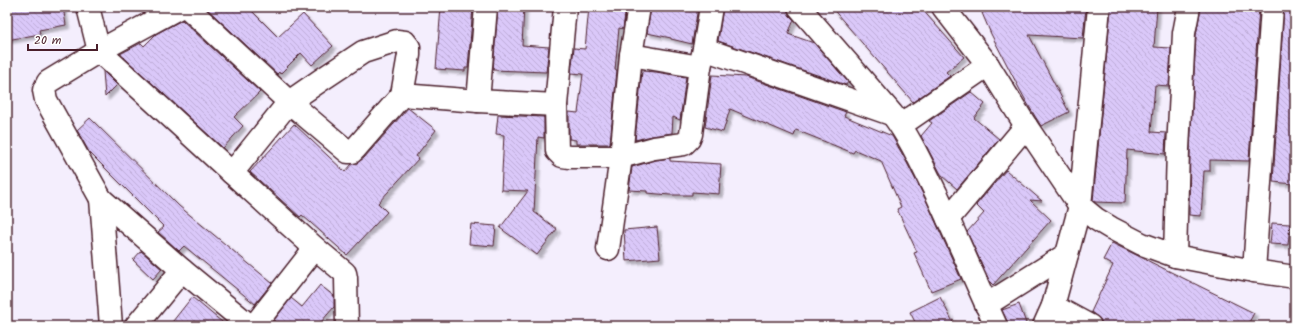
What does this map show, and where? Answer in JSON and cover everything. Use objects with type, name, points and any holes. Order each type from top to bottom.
[{"type":"street","points":[[88,7],[99,51],[315,248],[346,274],[347,326]]},
{"type":"street","points":[[180,7],[99,51],[48,82],[44,90],[46,100],[101,199],[182,270],[250,326]]},
{"type":"street","points":[[188,7],[290,102],[348,152],[352,152],[402,95],[410,51],[406,42],[400,41],[363,52],[321,80],[290,102],[232,173]]},
{"type":"street","points":[[478,101],[486,7]]},
{"type":"street","points":[[565,7],[556,105],[557,151],[562,156],[569,157],[621,157],[654,148],[684,144],[686,142],[691,134],[711,7]]},
{"type":"street","points":[[608,249],[621,157],[631,55],[639,7]]},
{"type":"street","points":[[799,7],[897,120],[916,152],[996,326]]},
{"type":"street","points":[[1044,326],[1053,306],[1080,206],[1099,7]]},
{"type":"street","points":[[1175,256],[1178,149],[1184,33],[1189,7]]},
{"type":"street","points":[[1254,271],[1272,7]]},
{"type":"street","points":[[954,12],[1026,126],[1080,206],[1096,219],[1142,244],[1175,256],[1295,277]]},
{"type":"street","points":[[631,55],[702,58],[897,120],[988,65]]},
{"type":"street","points":[[402,95],[556,105]]},
{"type":"street","points":[[948,219],[1026,126]]},
{"type":"street","points":[[101,199],[112,326]]},
{"type":"street","points":[[254,326],[315,248]]},
{"type":"street","points":[[986,305],[1068,254]]},
{"type":"street","points":[[136,326],[182,270]]},
{"type":"street","points":[[1053,306],[1090,326]]},
{"type":"building","points":[[20,7],[63,7],[66,25],[39,30],[40,34],[7,40],[7,9]]},
{"type":"building","points":[[205,7],[248,7],[278,37],[303,14],[333,46],[312,65],[301,53],[280,74],[279,72],[277,74]]},
{"type":"building","points":[[441,7],[473,7],[468,68],[465,68],[465,71],[436,69]]},
{"type":"building","points":[[498,7],[524,7],[522,45],[549,47],[546,72],[493,70]]},
{"type":"building","points":[[589,7],[626,7],[623,29],[619,28],[615,70],[617,70],[610,144],[576,144],[576,140],[569,139],[569,112],[578,113],[583,74],[571,73],[574,48],[585,49]]},
{"type":"building","points":[[651,7],[698,7],[692,44],[647,33]]},
{"type":"building","points":[[723,7],[787,7],[789,15],[794,20],[788,34],[814,43],[848,82],[846,85],[718,41]]},
{"type":"building","points":[[831,7],[920,7],[964,57],[946,72],[950,76],[913,102]]},
{"type":"building","points":[[993,7],[1086,7],[1083,38],[1029,35],[1069,112],[1041,126],[1020,90],[991,34],[982,13]]},
{"type":"building","points":[[1111,7],[1157,7],[1154,47],[1171,48],[1169,86],[1155,85],[1151,132],[1166,133],[1165,154],[1127,150],[1125,203],[1093,201]]},
{"type":"building","points":[[1201,7],[1237,10],[1237,7],[1259,7],[1249,161],[1210,160],[1210,171],[1204,171],[1201,216],[1189,215],[1190,150],[1196,35]]},
{"type":"building","points":[[1284,7],[1295,7],[1294,184],[1273,182]]},
{"type":"building","points":[[182,20],[260,92],[234,117],[243,126],[223,148],[120,54],[141,43],[144,46],[156,34]]},
{"type":"building","points":[[103,71],[117,85],[105,97]]},
{"type":"building","points":[[642,71],[686,77],[680,120],[673,117],[672,133],[635,140]]},
{"type":"building","points":[[712,75],[746,77],[846,112],[844,116],[892,136],[926,200],[961,279],[931,291],[914,253],[917,252],[897,209],[901,207],[881,161],[855,150],[853,153],[796,130],[794,136],[730,109],[723,132],[705,127]]},
{"type":"building","points":[[971,92],[985,104],[974,118],[999,139],[957,189],[942,176],[921,136],[932,123],[929,121]]},
{"type":"building","points":[[408,108],[436,130],[416,156],[419,158],[378,203],[387,212],[347,255],[302,215],[300,217],[250,172],[294,124],[345,172],[352,164],[357,163],[364,158]]},
{"type":"building","points":[[498,115],[544,117],[544,138],[538,137],[534,212],[557,229],[537,255],[500,228],[528,191],[501,190],[504,135],[496,134]]},
{"type":"building","points":[[90,118],[179,206],[272,283],[255,304],[184,246],[179,251],[158,232],[164,227],[89,152],[77,130]]},
{"type":"building","points":[[670,158],[670,161],[721,164],[719,194],[692,192],[692,195],[670,195],[629,190],[632,167],[656,160]]},
{"type":"building","points":[[1006,170],[1042,201],[1030,200],[1051,220],[993,285],[990,282],[967,232],[984,213],[976,205]]},
{"type":"building","points":[[1272,223],[1290,224],[1288,245],[1270,244]]},
{"type":"building","points":[[471,224],[496,226],[494,246],[469,244]]},
{"type":"building","points":[[657,227],[660,258],[626,261],[624,230]]},
{"type":"building","points":[[1112,243],[1254,313],[1247,326],[1106,326],[1102,324],[1100,319],[1091,312],[1113,265],[1103,260]]},
{"type":"building","points":[[141,251],[162,269],[153,279],[133,260]]},
{"type":"building","points":[[320,285],[334,296],[334,307],[321,322],[325,326],[282,326],[274,320],[291,298],[302,307]]},
{"type":"building","points":[[192,297],[211,313],[227,326],[169,326]]},
{"type":"building","points":[[940,297],[955,326],[917,326],[910,312]]},
{"type":"building","points":[[1019,304],[1027,326],[1008,326],[1002,310]]}]
